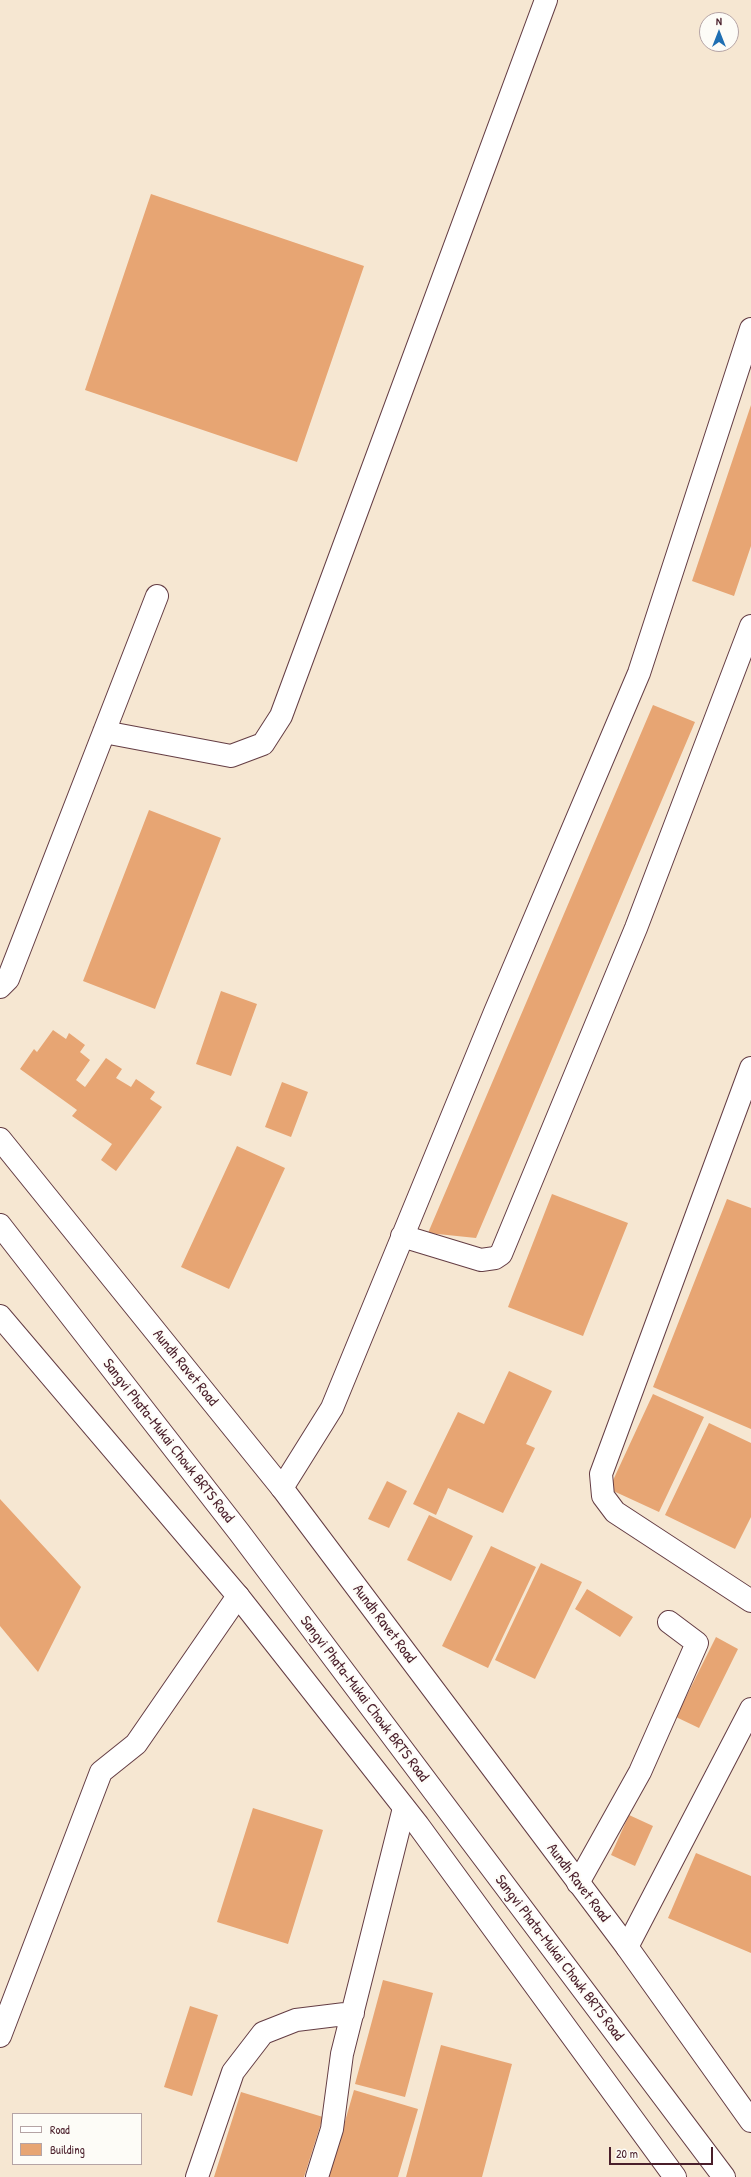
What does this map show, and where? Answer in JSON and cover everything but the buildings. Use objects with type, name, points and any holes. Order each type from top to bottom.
[{"type":"street","points":[[104,732],[231,756],[263,744],[281,716],[546,0]]},
{"type":"street","points":[[282,1488],[332,1408],[402,1236],[639,673],[751,329]]},
{"type":"street","points":[[0,987],[8,979],[157,596]]},
{"type":"street","points":[[402,1236],[481,1260],[495,1258],[501,1254],[636,928],[751,626]]},
{"type":"street","points":[[751,1068],[601,1474],[603,1496],[615,1512],[751,1602]]},
{"type":"street","name":"Aundh Ravet Road","points":[[0,1139],[282,1488],[578,1884],[627,1947],[751,2121]]},
{"type":"street","name":"Sangvi Phata-Mukai Chowk BRTS Road","points":[[0,1225],[239,1532],[724,2177]]},
{"type":"street","points":[[0,1316],[238,1596],[404,1808],[675,2177]]},
{"type":"street","points":[[0,2036],[100,1772],[136,1744],[238,1596]]},
{"type":"street","points":[[578,1884],[640,1772],[697,1642],[669,1622]]},
{"type":"street","points":[[627,1947],[751,1709]]},
{"type":"street","points":[[317,2177],[332,2129],[342,2054],[404,1808]]},
{"type":"street","points":[[197,2177],[233,2072],[264,2033],[296,2020],[353,2013]]}]
